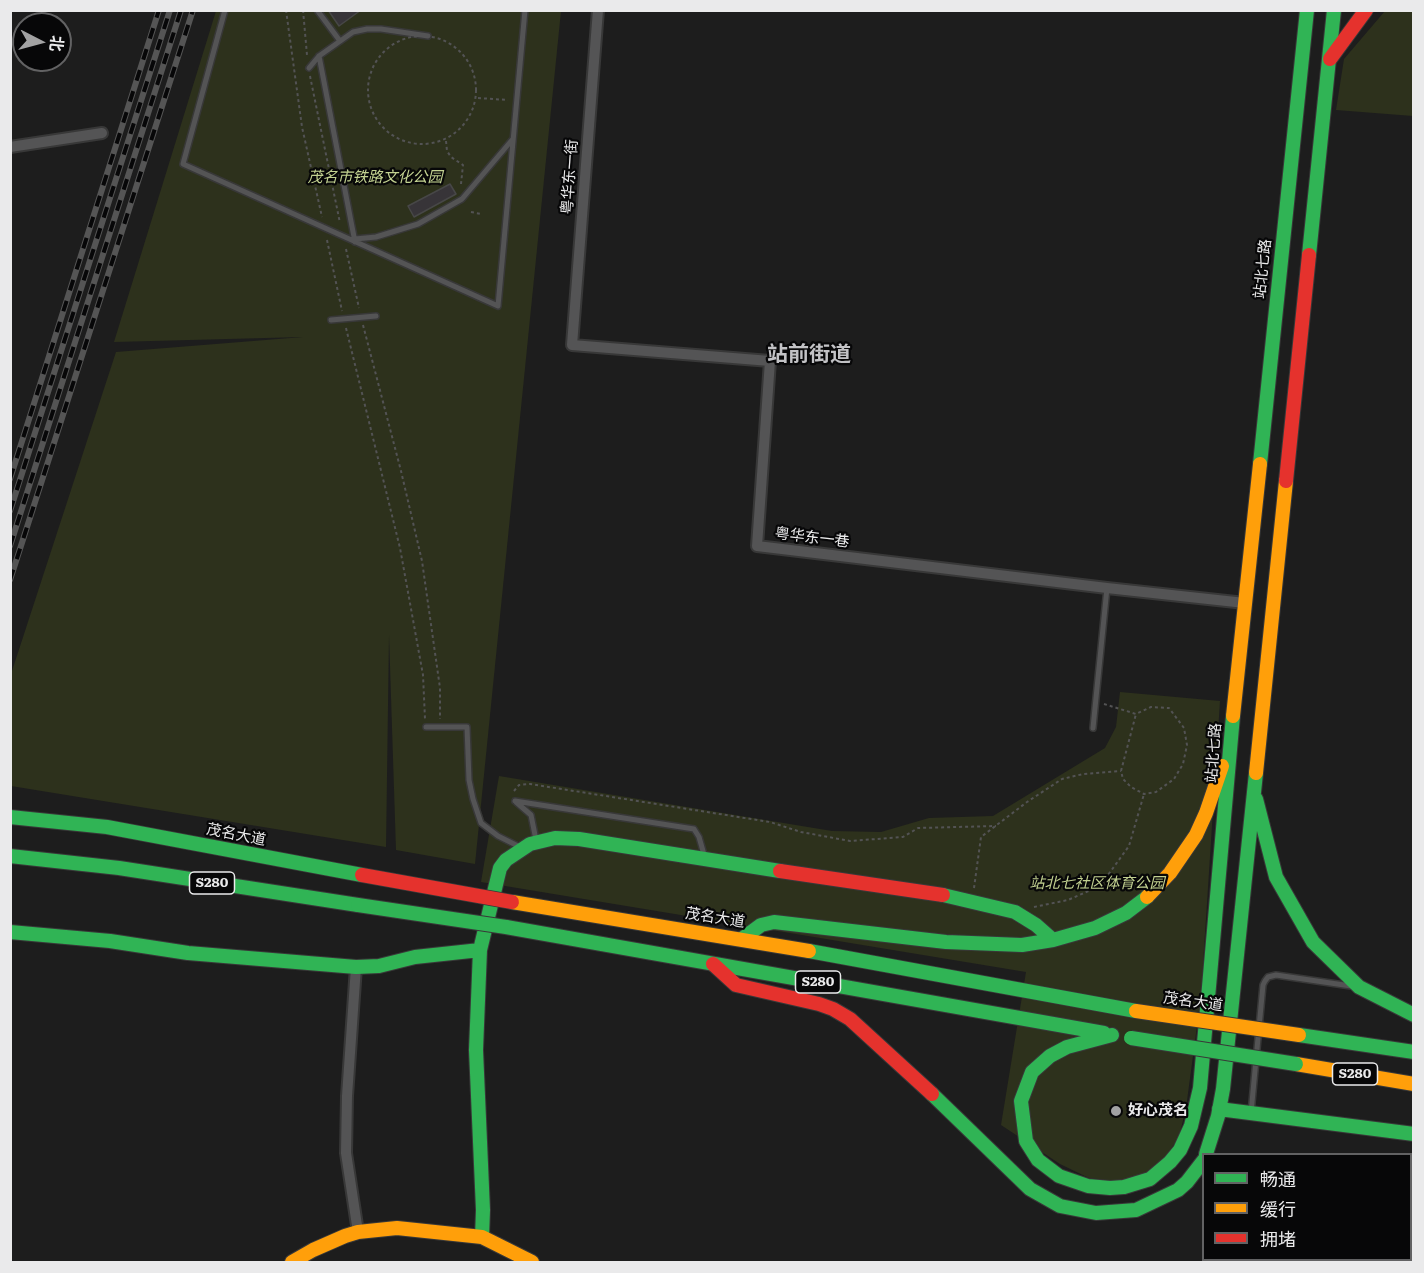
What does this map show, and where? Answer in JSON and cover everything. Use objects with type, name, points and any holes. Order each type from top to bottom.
[{"type":"main road","points":[[1291,10],[1306,18]]},
{"type":"main road","points":[[1207,1153],[1219,1109],[1334,10]]},
{"type":"main road","points":[[1328,62],[1366,10]]},
{"type":"main road","name":"站北七路","points":[[1112,1035],[1067,1047],[1050,1056],[1032,1072],[1021,1101],[1026,1142],[1038,1160],[1059,1176],[1088,1186],[1110,1188],[1138,1184],[1162,1170],[1180,1150],[1191,1126],[1200,1088],[1234,710],[1306,18]]},
{"type":"main road","points":[[1280,272],[1306,274]]},
{"type":"main road","points":[[1256,494],[1283,496]]},
{"type":"main road","points":[[742,939],[755,928],[774,922],[946,942],[1022,945],[1053,940],[1095,928],[1126,913],[1151,894],[1170,873],[1196,835],[1206,813],[1226,749],[1234,710]]},
{"type":"main road","points":[[1253,788],[1276,877],[1313,942],[1359,987],[1413,1015]]},
{"type":"main road","name":"茂名大道","points":[[10,817],[107,827],[512,902],[742,939],[1136,1011],[1413,1053]]},
{"type":"main road","points":[[482,1237],[483,1210],[476,1050],[480,950],[500,868],[506,860],[531,846],[555,838],[570,838],[972,900],[1015,912],[1028,919],[1053,940]]},
{"type":"main road","name":"S280","points":[[10,856],[65,861],[506,927],[1112,1035],[1413,1084]]},
{"type":"main road","points":[[10,932],[110,941],[188,953],[356,967],[379,966],[416,957],[480,950]]},
{"type":"main road","points":[[713,964],[736,985],[833,1009],[850,1019],[940,1101],[1030,1189],[1060,1206],[1096,1213],[1136,1210],[1178,1190],[1202,1162]]},
{"type":"main road","points":[[1219,1109],[1413,1134]]},
{"type":"main road","points":[[292,1263],[313,1250],[358,1232],[397,1228],[482,1237],[532,1263]]},
{"type":"street","name":"粤华东一街","points":[[572,345],[598,10]]},
{"type":"street","points":[[10,147],[102,133]]},
{"type":"street","name":"粤华东一巷","points":[[572,345],[770,361],[757,546],[1245,603]]},
{"type":"street","points":[[356,967],[347,1096],[346,1153],[358,1232]]},
{"type":"lane","points":[[225,10],[183,164],[498,306],[525,10]]},
{"type":"lane","points":[[317,10],[340,41]]},
{"type":"lane","points":[[309,68],[319,56],[353,32],[367,28],[428,36]]},
{"type":"lane","points":[[319,56],[355,241]]},
{"type":"lane","points":[[355,241],[418,224],[462,199],[513,139]]},
{"type":"lane","points":[[331,320],[375,316]]},
{"type":"lane","points":[[1093,728],[1107,588]]},
{"type":"lane","points":[[426,727],[467,727],[469,780],[481,823],[498,836],[531,846],[531,815],[515,801]]},
{"type":"lane","points":[[515,801],[694,829],[699,837],[705,860]]},
{"type":"lane","points":[[1251,1113],[1263,985],[1268,977],[1276,975],[1359,987]]},
{"type":"path","points":[[286,10],[302,127],[344,318],[400,548],[423,675],[426,727]]},
{"type":"path","points":[[303,10],[303,28],[309,68],[327,166],[361,317],[422,561],[441,688],[440,728]]},
{"type":"path","points":[[428,36],[442,39],[455,46],[465,56],[475,76],[476,98],[473,111],[457,133],[446,140],[420,145],[406,143],[384,129],[369,103],[368,87],[371,71],[384,52],[404,39],[428,36]]},
{"type":"path","points":[[476,98],[517,100]]},
{"type":"path","points":[[446,140],[447,151],[462,165],[460,181],[462,199]]},
{"type":"path","points":[[471,212],[481,214]]},
{"type":"path","points":[[1096,702],[1136,714],[1151,707],[1169,708],[1184,728],[1187,746],[1183,764],[1174,779],[1156,792],[1144,794],[1131,787],[1123,779],[1121,771],[1136,714]]},
{"type":"path","points":[[972,900],[981,837],[1062,779],[1083,774],[1121,771]]},
{"type":"path","points":[[515,801],[513,793],[519,785],[530,784],[742,817],[770,822],[801,832],[850,841],[903,837],[918,828],[996,826]]},
{"type":"path","points":[[1028,919],[1035,905],[1068,900],[1100,886],[1129,846],[1144,794]]},
{"type":"green space","name":"茂名市铁路文化公园","points":[[216,11],[561,11],[475,864],[396,850],[389,635],[386,847],[11,786],[11,674],[116,352],[303,337],[114,342]]},
{"type":"green space","points":[[1385,11],[1413,11],[1413,116],[1336,110],[1344,59]]},
{"type":"green space","name":"站北七社区体育公园","points":[[1120,692],[1220,701],[1201,996],[1186,1108],[1179,1137],[1163,1161],[1138,1178],[1115,1181],[1089,1178],[1060,1164],[1001,1125],[1026,972],[481,882],[499,776],[832,831],[881,832],[929,818],[993,816],[1105,748],[1116,727]]},
{"type":"building","points":[[328,10],[361,10],[339,26]]},
{"type":"building","points":[[450,184],[456,194],[414,217],[408,206]]},
{"type":"railway","points":[[10,479],[159,10]]},
{"type":"railway","points":[[10,511],[170,10]]},
{"type":"railway","points":[[10,546],[181,10]]},
{"type":"railway","points":[[10,580],[193,10]]},
{"type":"traffic: fast","points":[[1260,464],[1307,10]]},
{"type":"traffic: fast","points":[[1309,255],[1334,10]]},
{"type":"traffic: fast","points":[[1112,1035],[1067,1047],[1050,1056],[1032,1072],[1021,1101],[1026,1141],[1038,1160],[1059,1176],[1088,1186],[1110,1188],[1124,1187],[1150,1179],[1180,1150],[1191,1126],[1200,1088],[1233,716]]},
{"type":"traffic: fast","points":[[1206,1153],[1218,1116],[1223,1089],[1256,773]]},
{"type":"traffic: fast","points":[[1256,799],[1276,877],[1313,942],[1359,987],[1414,1015]]},
{"type":"traffic: fast","points":[[10,817],[107,827],[362,875]]},
{"type":"traffic: fast","points":[[482,1237],[483,1210],[476,1050],[480,950],[500,868],[506,860],[530,844],[555,838],[579,839],[780,871]]},
{"type":"traffic: fast","points":[[10,856],[119,868],[358,905]]},
{"type":"traffic: fast","points":[[943,895],[1015,912],[1036,925],[1053,940]]},
{"type":"traffic: fast","points":[[742,939],[761,925],[774,922],[946,942],[1022,945],[1053,940],[1095,928],[1126,913],[1147,897]]},
{"type":"traffic: fast","points":[[358,905],[506,927]]},
{"type":"traffic: fast","points":[[506,927],[1104,1033]]},
{"type":"traffic: fast","points":[[10,932],[110,941],[188,953],[356,967],[379,966],[415,957],[480,950]]},
{"type":"traffic: fast","points":[[809,951],[1136,1011]]},
{"type":"traffic: fast","points":[[1299,1035],[1414,1052]]},
{"type":"traffic: fast","points":[[1131,1038],[1296,1064]]},
{"type":"traffic: fast","points":[[932,1094],[1030,1189],[1060,1206],[1096,1213],[1136,1210],[1178,1190],[1202,1163]]},
{"type":"traffic: fast","points":[[1219,1109],[1414,1134]]},
{"type":"traffic: slow","points":[[1233,716],[1260,464]]},
{"type":"traffic: slow","points":[[1256,773],[1286,481]]},
{"type":"traffic: slow","points":[[1147,897],[1170,873],[1196,835],[1222,766]]},
{"type":"traffic: slow","points":[[512,902],[809,951]]},
{"type":"traffic: slow","points":[[1136,1011],[1299,1035]]},
{"type":"traffic: slow","points":[[1296,1064],[1414,1084]]},
{"type":"traffic: slow","points":[[292,1262],[345,1236],[358,1232],[397,1228],[482,1237],[532,1262]]},
{"type":"traffic: jam","points":[[1330,59],[1366,10]]},
{"type":"traffic: jam","points":[[1286,481],[1309,255]]},
{"type":"traffic: jam","points":[[780,871],[943,895]]},
{"type":"traffic: jam","points":[[362,875],[512,902]]},
{"type":"traffic: jam","points":[[713,964],[736,985],[819,1004],[850,1019],[932,1094]]},
{"type":"place","name":"好心茂名","points":[[1116,1111]]},
{"type":"district","name":"站前街道","points":[[809,355]]}]
